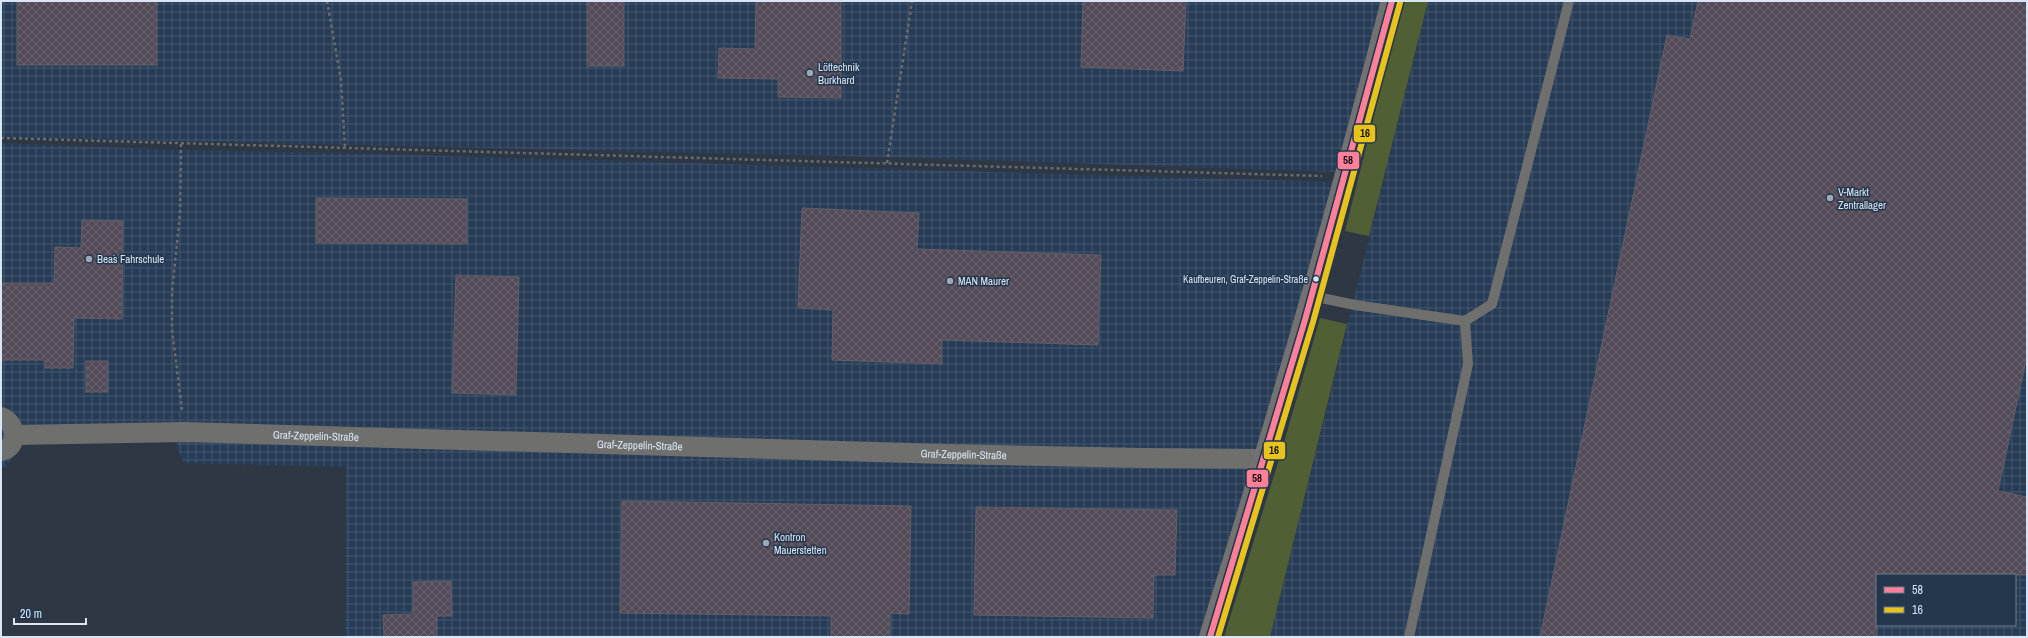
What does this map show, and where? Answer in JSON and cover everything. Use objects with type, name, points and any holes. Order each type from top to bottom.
[{"type":"street","points":[[1210,637],[1266,459],[1346,177],[1392,1]]},
{"type":"street","points":[[1,417],[8,420],[13,428],[14,435],[12,443],[6,450],[1,451]]},
{"type":"street","name":"Graf-Zeppelin-Straße","points":[[14,435],[184,432],[946,454],[1266,459]]},
{"type":"lane","points":[[1312,296],[1355,305],[1465,321],[1492,304],[1569,1]]},
{"type":"lane","points":[[1409,637],[1468,364],[1465,321]]},
{"type":"path","points":[[328,1],[341,80],[345,149]]},
{"type":"path","points":[[887,163],[912,1]]},
{"type":"path","points":[[1,138],[1346,177]]},
{"type":"path","points":[[181,144],[180,214],[172,292],[172,329],[181,388],[184,432]]},
{"type":"shaded area","points":[[1,1],[1385,1],[1341,172],[886,157],[1,137]]},
{"type":"shaded area","name":"V-Markt Zentrallager","points":[[1428,1],[2027,1],[2027,637],[1270,637]]},
{"type":"shaded area","points":[[1,143],[177,150],[342,153],[1337,182],[1251,473],[1198,637],[345,637],[346,467],[183,463],[175,439],[22,439],[7,467],[1,467]]},
{"type":"green space","points":[[1403,1],[1428,1],[1369,236],[1345,231]]},
{"type":"green space","points":[[1320,318],[1347,324],[1270,637],[1224,637],[1280,456]]},
{"type":"building","points":[[17,1],[157,1],[157,65],[17,65]]},
{"type":"building","points":[[587,1],[624,1],[624,66],[587,66]]},
{"type":"building","name":"Löttechnik Burkhard","points":[[756,1],[841,1],[841,98],[778,97],[778,79],[718,78],[719,48],[755,49]]},
{"type":"building","points":[[1083,1],[1186,1],[1183,71],[1081,67]]},
{"type":"building","name":"V-Markt Zentrallager","points":[[1698,1],[2027,1],[2027,356],[1998,491],[2027,497],[2027,575],[1876,574],[1877,637],[1540,637],[1667,35],[1690,39]]},
{"type":"building","points":[[316,198],[467,199],[467,244],[316,243]]},
{"type":"building","name":"MAN Maurer","points":[[802,208],[919,213],[917,249],[1101,255],[1098,345],[942,340],[942,364],[832,360],[833,310],[798,308]]},
{"type":"building","points":[[82,220],[123,221],[122,319],[74,318],[73,368],[45,368],[45,360],[1,360],[1,283],[54,283],[55,247],[81,248]]},
{"type":"building","points":[[456,275],[519,277],[516,395],[452,393]]},
{"type":"building","points":[[86,361],[108,361],[108,392],[86,392]]},
{"type":"building","name":"Kontron Mauerstetten","points":[[622,501],[911,506],[909,614],[890,613],[890,637],[831,637],[831,616],[620,613]]},
{"type":"building","points":[[976,507],[1177,510],[1175,575],[1154,575],[1153,618],[974,615]]},
{"type":"building","points":[[451,581],[452,616],[437,616],[437,637],[384,637],[383,615],[413,614],[413,582]]},
{"type":"transit line","name":"58","points":[[1210,637],[1305,320],[1392,1]]},
{"type":"transit line","name":"16","points":[[1218,637],[1313,322],[1400,3]]},
{"type":"place","name":"Löttechnik Burkhard","points":[[810,73]]},
{"type":"place","name":"V-Markt Zentrallager","points":[[1830,198]]},
{"type":"place","name":"Bea´s Fahrschule","points":[[89,259]]},
{"type":"place","name":"Kaufbeuren, Graf-Zeppelin-Straße","points":[[1316,279]]},
{"type":"place","name":"MAN Maurer","points":[[950,281]]},
{"type":"place","name":"Kontron Mauerstetten","points":[[766,543]]}]
